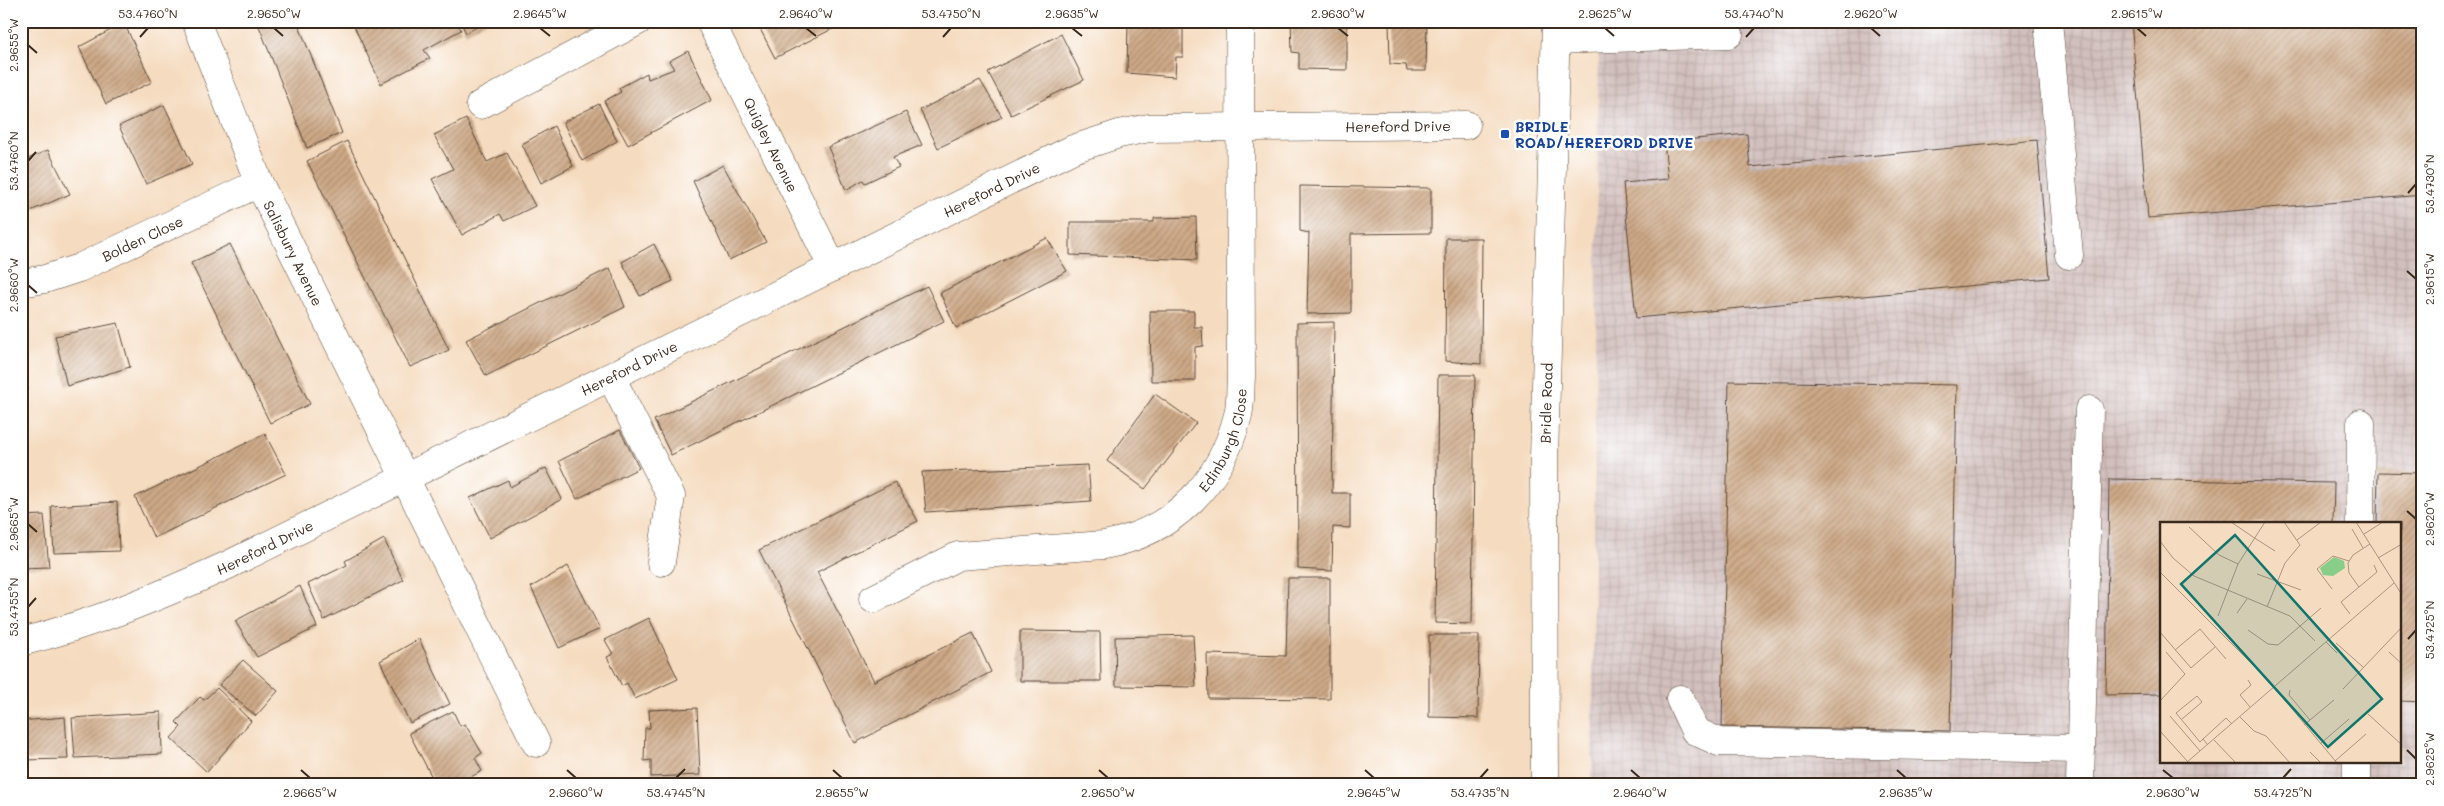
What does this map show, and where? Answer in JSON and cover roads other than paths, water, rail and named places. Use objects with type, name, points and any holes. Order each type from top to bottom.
[{"type":"street","name":"Salisbury Avenue","points":[[196,21],[259,184],[536,743]]},
{"type":"street","points":[[480,105],[638,21]]},
{"type":"street","name":"Quigley Avenue","points":[[710,21],[832,266]]},
{"type":"street","points":[[1240,21],[1241,126]]},
{"type":"street","points":[[2048,21],[2069,255]]},
{"type":"street","points":[[1556,30],[1729,34]]},
{"type":"street","name":"Bridle Road","points":[[1545,785],[1544,458],[1556,30]]},
{"type":"street","name":"Hereford Drive","points":[[21,642],[89,623],[147,602],[405,480],[832,266],[1073,149],[1119,134],[1149,128],[1466,125]]},
{"type":"street","name":"Edinburgh Close","points":[[873,599],[958,556],[1104,545],[1127,541],[1146,534],[1170,518],[1192,499],[1221,462],[1239,413],[1242,377],[1241,126]]},
{"type":"street","name":"Bolden Close","points":[[21,283],[45,279],[79,268],[259,184]]},
{"type":"street","points":[[611,377],[671,496],[661,562]]},
{"type":"street","points":[[2080,785],[2089,410]]},
{"type":"street","points":[[2360,522],[2361,423]]},
{"type":"street","points":[[1680,699],[1695,730],[1719,742],[2081,749]]},
{"type":"street","points":[[2356,785],[2357,764]]},
{"type":"place","name":"BRIDLE ROAD/HEREFORD DRIVE","points":[[1505,134]]}]
